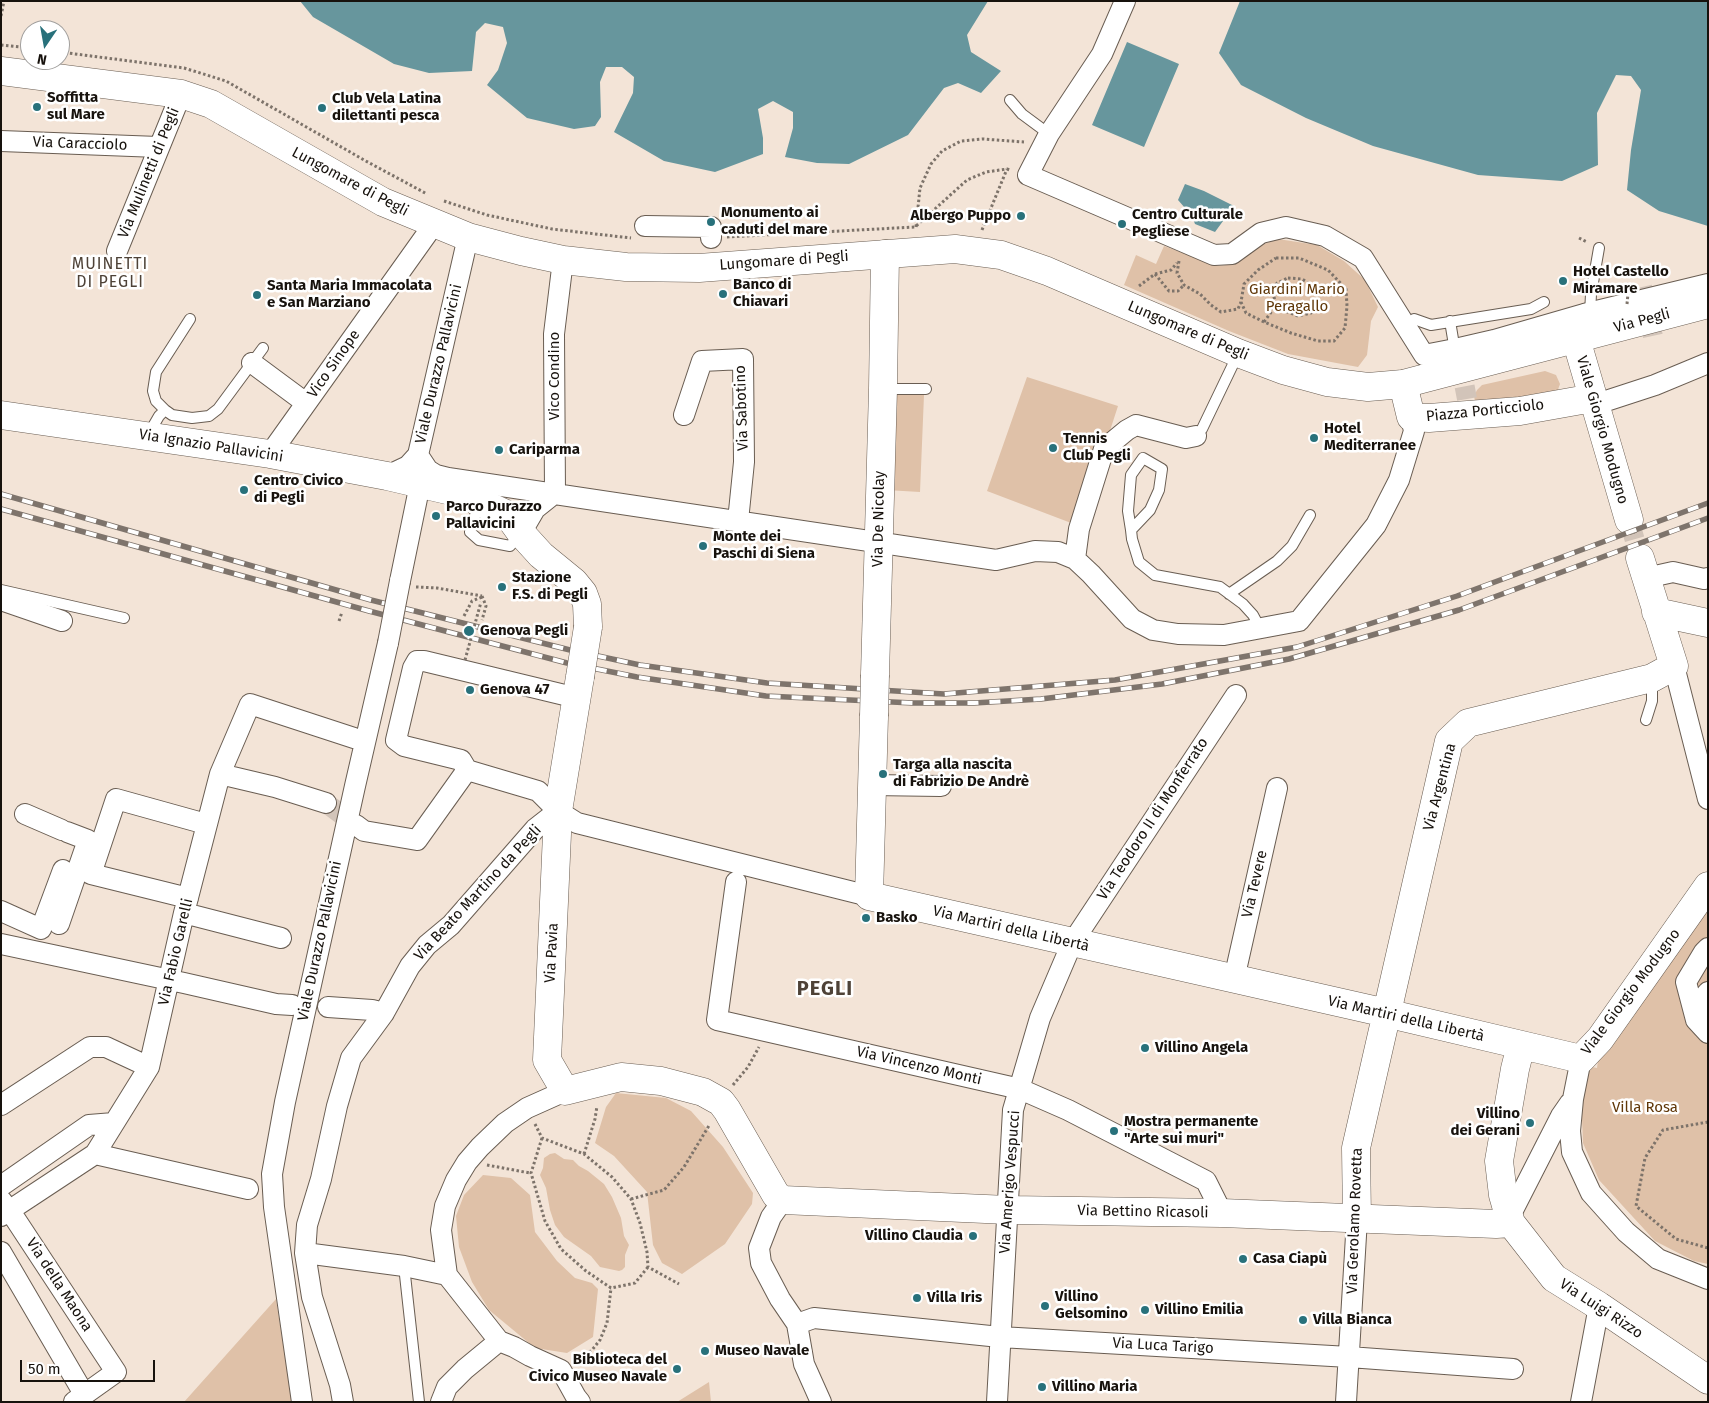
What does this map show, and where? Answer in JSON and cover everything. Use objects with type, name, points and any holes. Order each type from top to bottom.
[{"type":"street","points":[[1125,1],[1102,54],[1045,140],[1028,175],[1214,255],[1232,254],[1261,233],[1286,227],[1325,236],[1363,258],[1406,317],[1424,355],[1456,359]]},
{"type":"street","name":"Lungomare di Pegli","points":[[2,67],[181,94],[211,104],[382,202],[438,212],[468,237],[563,260],[626,267],[699,268],[955,249],[1001,255],[1046,271],[1282,370],[1327,382],[1368,386],[1403,384],[1456,359],[1585,329]]},
{"type":"street","name":"Via Mulinetti di Pegli","points":[[117,251],[181,94]]},
{"type":"street","name":"Via Caracciolo","points":[[1,141],[158,148]]},
{"type":"street","name":"Vico Sinope","points":[[270,454],[438,212]]},
{"type":"street","name":"Lungomare di Pegli","points":[[641,232],[712,227],[711,238]]},
{"type":"street","name":"Viale Durazzo Pallavicini","points":[[387,476],[408,466],[418,455],[468,237]]},
{"type":"street","name":"Via De Nicolay","points":[[869,896],[885,254]]},
{"type":"street","name":"Vico Condino","points":[[556,493],[554,334],[563,260]]},
{"type":"street","points":[[1585,329],[1627,304],[1708,284]]},
{"type":"street","name":"Via Pegli","points":[[1585,329],[1708,304]]},
{"type":"street","name":"Viale Giorgio Modugno","points":[[1585,329],[1629,520]]},
{"type":"street","points":[[258,355],[306,403]]},
{"type":"street","name":"Via Sabotino","points":[[684,414],[702,361],[743,359],[744,462],[738,521]]},
{"type":"street","points":[[1601,399],[1656,386],[1708,363]]},
{"type":"street","name":"Piazza Porticciolo","points":[[1403,384],[1411,418],[1520,411],[1601,399]]},
{"type":"street","name":"Via Ignazio Pallavicini","points":[[1,415],[270,454],[387,476],[460,493],[479,501],[508,515],[541,555],[574,582],[583,593],[587,604],[588,627],[579,688]]},
{"type":"street","points":[[418,455],[428,470],[436,475],[462,480],[996,560],[1035,551],[1058,552],[1075,559],[1132,619],[1153,630],[1178,634],[1224,635],[1299,621],[1376,525],[1399,480],[1414,431],[1411,418]]},
{"type":"street","points":[[1075,559],[1079,529],[1104,449],[1126,430],[1136,425],[1186,438],[1196,436]]},
{"type":"street","name":"Viale Durazzo Pallavicini","points":[[302,1402],[274,1207],[272,1174],[287,1092],[354,786],[404,584],[420,484]]},
{"type":"street","points":[[521,533],[535,509],[556,493]]},
{"type":"street","points":[[1708,578],[1704,580],[1673,572],[1643,568],[1656,612],[1663,672],[1708,799]]},
{"type":"street","points":[[2,596],[62,622]]},
{"type":"street","points":[[1656,612],[1708,623]]},
{"type":"street","points":[[467,770],[460,760],[404,746],[396,740],[412,668],[417,661],[579,688],[558,811]]},
{"type":"street","name":"Via Argentina","points":[[1386,1014],[1448,741],[1468,723],[1663,672]]},
{"type":"street","name":"Via Teodoro II di Monferrato","points":[[1072,943],[1236,694]]},
{"type":"street","name":"Via Fabio Garelli","points":[[4,1208],[95,1154],[149,1067],[206,824],[220,774],[250,704],[354,738]]},
{"type":"street","points":[[376,744],[453,764],[538,791],[558,811]]},
{"type":"street","points":[[356,825],[364,831],[417,840],[467,770]]},
{"type":"street","points":[[220,774],[275,787],[326,803]]},
{"type":"street","points":[[871,785],[941,786]]},
{"type":"street","name":"Via Tevere","points":[[1234,979],[1277,788]]},
{"type":"street","points":[[206,824],[116,799],[91,874],[281,938]]},
{"type":"street","name":"Via Martiri della Libertà","points":[[558,811],[577,823],[869,896],[1581,1059]]},
{"type":"street","name":"Via Beato Martino da Pegli","points":[[343,1402],[340,1385],[312,1297],[305,1253],[307,1225],[321,1179],[337,1106],[351,1058],[384,1013],[410,966],[427,946],[451,925],[536,829],[558,811]]},
{"type":"street","name":"Via Pavia","points":[[558,811],[547,1060],[565,1091]]},
{"type":"street","points":[[25,814],[88,840],[59,924]]},
{"type":"street","points":[[1,911],[41,929],[63,870]]},
{"type":"street","name":"Via Vincenzo Monti","points":[[736,882],[717,1020],[1020,1089],[1068,1110],[1206,1181],[1222,1213]]},
{"type":"street","name":"Viale Giorgio Modugno","points":[[1708,886],[1600,1039],[1581,1059],[1573,1099],[1570,1131],[1572,1152],[1591,1193],[1626,1232],[1658,1259],[1708,1279]]},
{"type":"street","name":"Via Amerigo Vespucci","points":[[997,1402],[1013,1110],[1040,1018],[1072,943]]},
{"type":"street","points":[[1,944],[276,1004],[292,1005]]},
{"type":"street","points":[[1702,1026],[1686,982],[1708,948]]},
{"type":"street","points":[[1702,1026],[1700,1002],[1708,992]]},
{"type":"street","points":[[328,1007],[372,1010],[384,1013]]},
{"type":"street","name":"Via Gerolamo Rovetta","points":[[1346,1402],[1357,1219],[1356,1148],[1386,1014]]},
{"type":"street","name":"Via Luigi Rizzo","points":[[1521,1046],[1515,1069],[1499,1161],[1503,1195],[1510,1219],[1554,1278],[1599,1306],[1708,1380]]},
{"type":"street","points":[[1,1105],[90,1047],[106,1047],[149,1067]]},
{"type":"street","points":[[580,1402],[561,1370],[514,1347],[499,1342],[447,1276],[441,1230],[445,1206],[456,1180],[473,1155],[505,1123],[527,1108],[565,1091],[621,1077],[661,1081],[703,1092],[721,1102],[730,1114],[779,1198],[759,1248],[761,1263],[780,1299],[805,1321],[804,1364],[821,1402]]},
{"type":"street","points":[[1510,1219],[1561,1116],[1573,1099]]},
{"type":"street","points":[[1,1186],[89,1125],[114,1123]]},
{"type":"street","points":[[95,1154],[248,1188]]},
{"type":"street","name":"Via Bettino Ricasoli","points":[[779,1198],[1008,1210],[1222,1213],[1496,1224],[1510,1219]]},
{"type":"street","name":"Via della Maona","points":[[1,1252],[79,1398],[116,1372],[4,1208]]},
{"type":"street","points":[[305,1253],[404,1266],[447,1276]]},
{"type":"street","points":[[1581,1402],[1599,1306]]},
{"type":"street","name":"Via Luca Tarigo","points":[[805,1321],[1000,1337],[1349,1357],[1513,1369]]},
{"type":"street","points":[[441,1402],[447,1387],[465,1369],[499,1342]]},
{"type":"lane","points":[[1010,100],[1045,140]]},
{"type":"lane","points":[[1585,329],[1599,248]]},
{"type":"lane","points":[[1406,317],[1431,324],[1531,309],[1544,302]]},
{"type":"lane","points":[[190,318],[156,372],[153,391],[156,401],[172,415],[192,418],[209,416],[218,409],[258,355]]},
{"type":"lane","points":[[1450,321],[1456,359]]},
{"type":"lane","points":[[1196,436],[1202,429],[1238,353]]},
{"type":"lane","points":[[883,389],[926,389]]},
{"type":"lane","points":[[147,436],[159,416],[165,410]]},
{"type":"lane","points":[[1131,530],[1150,510],[1159,490],[1162,469],[1143,458],[1131,475],[1128,511],[1131,530],[1139,562],[1156,575],[1220,587],[1243,604],[1253,615],[1260,628]]},
{"type":"lane","points":[[462,480],[479,501],[470,532],[479,540],[510,546],[521,533]]},
{"type":"lane","points":[[1229,594],[1277,561],[1292,546],[1310,515]]},
{"type":"lane","points":[[2,596],[124,618]]},
{"type":"lane","points":[[1646,720],[1663,672]]},
{"type":"lane","points":[[404,1266],[419,1402]]},
{"type":"path","points":[[1,16],[4,1]]},
{"type":"path","name":"Lungomare di Pegli","points":[[70,53],[184,68],[226,81],[432,197]]},
{"type":"path","points":[[2,67],[20,55]]},
{"type":"path","points":[[914,227],[920,188],[931,164],[942,151],[961,141],[983,139],[1027,142],[1045,140]]},
{"type":"path","points":[[914,227],[967,180],[986,172],[1007,169],[1028,175]]},
{"type":"path","points":[[980,235],[1007,169]]},
{"type":"path","points":[[438,212],[487,215],[552,229],[641,232]]},
{"type":"path","name":"Lungomare di Pegli","points":[[711,238],[923,228]]},
{"type":"path","points":[[1187,242],[1179,261],[1177,273],[1184,285],[1200,294],[1221,312],[1238,309],[1244,284],[1258,270],[1276,258],[1299,258],[1328,270],[1346,289],[1345,328],[1334,341],[1318,341],[1264,322],[1246,313],[1241,302]]},
{"type":"path","points":[[1138,286],[1155,274],[1171,270],[1179,261]]},
{"type":"path","points":[[1155,274],[1169,291],[1178,291],[1184,285]]},
{"type":"path","points":[[1288,278],[1302,278],[1313,286],[1318,299],[1311,313],[1298,316],[1285,311],[1278,304],[1273,295],[1277,283],[1288,278]]},
{"type":"path","points":[[1627,304],[1629,283]]},
{"type":"path","points":[[1264,322],[1278,304]]},
{"type":"path","points":[[404,584],[482,596]]},
{"type":"path","points":[[465,660],[482,596]]},
{"type":"path","points":[[464,616],[472,601],[482,596]]},
{"type":"path","points":[[482,596],[486,606],[482,620]]},
{"type":"path","points":[[339,621],[342,612]]},
{"type":"path","points":[[632,1199],[664,1190],[674,1179],[693,1154],[710,1122],[716,1118],[721,1102],[748,1067],[759,1046]]},
{"type":"path","points":[[584,1154],[595,1119],[601,1082]]},
{"type":"path","points":[[527,1108],[542,1138],[584,1154],[612,1177],[632,1199],[647,1252],[648,1267],[635,1283],[611,1288],[586,1271],[561,1249],[546,1221],[531,1173],[542,1138]]},
{"type":"path","points":[[1708,1122],[1664,1130],[1645,1158],[1636,1206],[1676,1239],[1708,1248]]},
{"type":"path","points":[[473,1155],[531,1173]]},
{"type":"path","points":[[648,1267],[679,1284]]},
{"type":"path","points":[[561,1370],[571,1366],[592,1350],[600,1340],[607,1323],[611,1288]]},
{"type":"green space","name":"Giardini Mario Peragallo","points":[[1278,239],[1317,245],[1344,261],[1365,280],[1378,307],[1371,321],[1367,355],[1358,367],[1288,354],[1229,331],[1124,285],[1136,255],[1156,264],[1164,246],[1218,266],[1235,264],[1253,248]]},
{"type":"green space","points":[[1545,371],[1556,375],[1560,384],[1556,395],[1475,401],[1474,396],[1482,385]]},
{"type":"green space","name":"Tennis Club Pegli","points":[[1027,377],[1118,406],[1079,526],[987,491]]},
{"type":"green space","points":[[890,394],[924,395],[920,492],[886,490]]},
{"type":"green space","name":"Villa Rosa","points":[[1708,899],[1708,1264],[1694,1261],[1655,1241],[1599,1180],[1583,1143],[1581,1094],[1588,1071],[1592,1067],[1597,1068],[1599,1053]]},
{"type":"green space","points":[[616,1093],[666,1098],[691,1111],[723,1147],[753,1193],[752,1204],[725,1244],[682,1274],[662,1263],[653,1245],[647,1192],[614,1156],[595,1143],[606,1107]]},
{"type":"green space","points":[[555,1153],[564,1159],[573,1160],[588,1171],[604,1184],[612,1197],[621,1218],[624,1236],[629,1245],[625,1255],[625,1267],[622,1270],[600,1267],[591,1256],[564,1237],[555,1225],[546,1188],[540,1175],[544,1158]]},
{"type":"green space","points":[[483,1175],[511,1178],[530,1195],[535,1232],[557,1261],[575,1278],[592,1283],[598,1289],[593,1337],[567,1353],[535,1348],[489,1310],[472,1282],[459,1247],[456,1216],[464,1195]]},
{"type":"green space","points":[[276,1299],[292,1402],[184,1402]]},
{"type":"green space","points":[[709,1382],[711,1402],[677,1402]]},
{"type":"water","points":[[300,1],[988,1],[967,35],[971,52],[1001,71],[981,93],[958,83],[944,88],[908,135],[849,164],[817,163],[785,157],[793,128],[793,112],[773,101],[758,109],[763,138],[763,154],[715,172],[664,161],[614,132],[633,93],[634,77],[622,67],[606,67],[600,82],[601,117],[595,126],[574,129],[527,118],[487,85],[498,70],[507,43],[503,27],[485,23],[476,32],[472,71],[429,73],[394,64],[313,17]]},
{"type":"water","points":[[1240,1],[1708,1],[1708,226],[1659,211],[1627,190],[1631,150],[1641,90],[1631,76],[1616,75],[1597,113],[1598,165],[1562,181],[1478,175],[1373,146],[1306,118],[1241,85],[1219,53]]},
{"type":"water","points":[[1127,42],[1179,64],[1144,147],[1092,125]]},
{"type":"water","points":[[1185,184],[1234,206],[1215,232],[1195,224],[1192,216],[1178,200]]},
{"type":"tunnel","points":[[1642,287],[1654,341]]},
{"type":"tunnel","points":[[1459,357],[1467,399]]},
{"type":"tunnel","points":[[1629,520],[1640,558]]},
{"type":"tunnel","points":[[326,803],[356,825]]},
{"type":"railway","points":[[1,494],[371,600],[570,650],[640,665],[767,683],[944,694],[1115,680],[1297,647],[1457,596],[1708,503]]},
{"type":"railway","points":[[1,509],[369,611],[567,663],[637,677],[766,696],[913,703],[974,703],[1041,699],[1162,684],[1289,659],[1459,610],[1708,518]]},
{"type":"place","name":"Soffitta sul Mare","points":[[37,107]]},
{"type":"place","name":"Club Vela Latina dilettanti pesca","points":[[322,108]]},
{"type":"place","name":"Albergo Puppo","points":[[1021,216]]},
{"type":"place","name":"Monumento ai caduti del mare","points":[[711,222]]},
{"type":"place","name":"Centro Culturale Pegliese","points":[[1122,224]]},
{"type":"place","name":"Hotel Castello Miramare","points":[[1563,281]]},
{"type":"place","name":"Banco di Chiavari","points":[[723,294]]},
{"type":"place","name":"Santa Maria Immacolata e San Marziano","points":[[257,295]]},
{"type":"place","name":"Hotel Mediterranee","points":[[1314,438]]},
{"type":"place","name":"Tennis Club Pegli","points":[[1053,448]]},
{"type":"place","name":"Cariparma","points":[[499,450]]},
{"type":"place","name":"Centro Civico di Pegli","points":[[244,490]]},
{"type":"place","name":"Parco Durazzo Pallavicini","points":[[436,516]]},
{"type":"place","name":"Monte dei Paschi di Siena","points":[[703,546]]},
{"type":"place","name":"Stazione F.S. di Pegli","points":[[502,587]]},
{"type":"place","name":"Genova Pegli","points":[[469,631]]},
{"type":"place","name":"Genova 47","points":[[470,690]]},
{"type":"place","name":"Targa alla nascita di Fabrizio De Andrè","points":[[883,774]]},
{"type":"place","name":"Basko","points":[[866,918]]},
{"type":"place","name":"Villino Angela","points":[[1145,1048]]},
{"type":"place","name":"Villino dei Gerani","points":[[1530,1123]]},
{"type":"place","name":"Mostra permanente \"Arte sui muri\"","points":[[1114,1131]]},
{"type":"place","name":"Villino Claudia","points":[[973,1236]]},
{"type":"place","name":"Casa Ciapù","points":[[1243,1259]]},
{"type":"place","name":"Villa Iris","points":[[917,1298]]},
{"type":"place","name":"Villino Gelsomino","points":[[1045,1306]]},
{"type":"place","name":"Villino Emilia","points":[[1145,1310]]},
{"type":"place","name":"Villa Bianca","points":[[1303,1320]]},
{"type":"place","name":"Museo Navale","points":[[705,1351]]},
{"type":"place","name":"Biblioteca del Civico Museo Navale","points":[[677,1369]]},
{"type":"place","name":"Villino Maria","points":[[1042,1387]]},
{"type":"district","name":"MUINETTI DI PEGLI","points":[[110,274]]},
{"type":"district","name":"PEGLI","points":[[825,989]]}]
